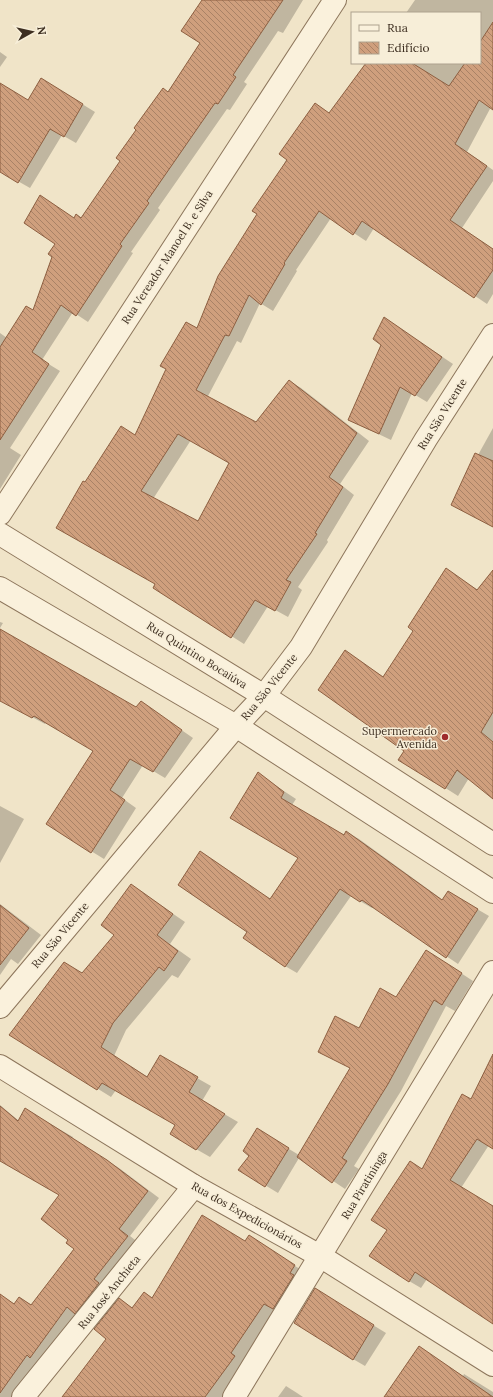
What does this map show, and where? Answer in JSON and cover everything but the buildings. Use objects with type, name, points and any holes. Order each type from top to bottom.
[{"type":"street","name":"Rua Vereador Manoel B. e Silva","points":[[0,514],[335,0]]},
{"type":"street","name":"Rua São Vicente","points":[[0,1007],[236,726],[264,696],[301,647],[426,439],[493,335]]},
{"type":"street","name":"Rua Quintino Bocaiúva","points":[[0,534],[264,696],[493,844]]},
{"type":"street","points":[[0,588],[236,726],[493,892]]},
{"type":"street","name":"Rua Piratininga","points":[[234,1397],[493,972]]},
{"type":"street","name":"Rua dos Expedicionários","points":[[0,1066],[194,1186],[320,1256],[493,1366]]},
{"type":"street","name":"Rua José Anchieta","points":[[23,1397],[194,1186]]},
{"type":"place","name":"Supermercado Avenida","points":[[445,737]]}]
